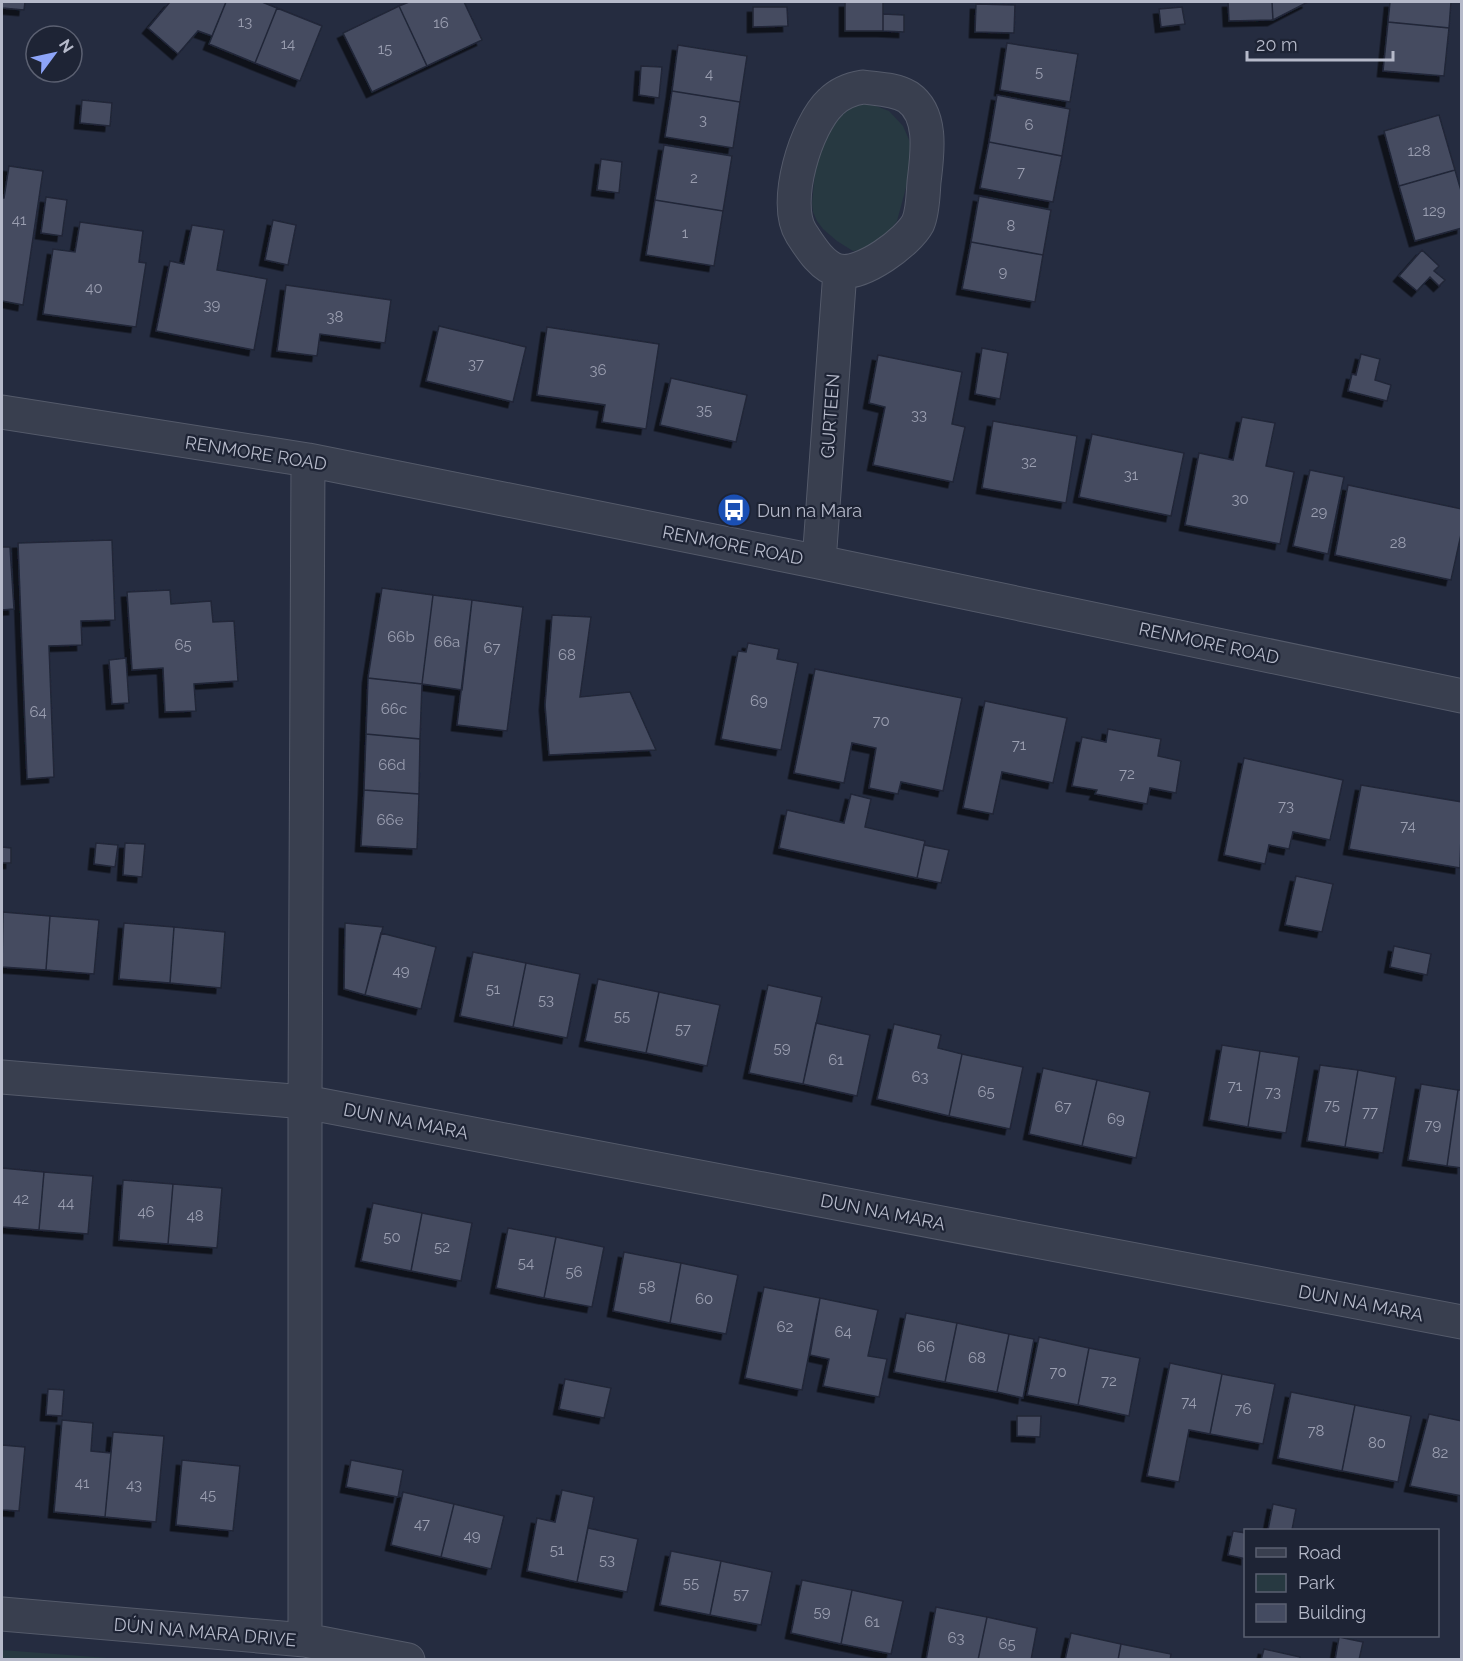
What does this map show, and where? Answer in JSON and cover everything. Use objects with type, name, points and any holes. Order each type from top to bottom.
[{"type":"street","points":[[863,87],[900,94],[909,98],[916,106],[922,115],[925,127],[927,165],[919,220],[896,249],[857,268],[840,271],[829,266],[819,257],[799,230],[795,194],[805,146],[823,111],[838,96],[851,89],[863,87]]},
{"type":"street","name":"GURTEEN","points":[[819,562],[840,271]]},
{"type":"street","name":"RENMORE ROAD","points":[[2,412],[308,460],[819,562],[1461,696]]},
{"type":"street","points":[[305,1640],[308,460]]},
{"type":"street","name":"DUN NA MARA","points":[[2,1077],[305,1102],[1461,1322]]},
{"type":"street","name":"DÚN NA MARA DRIVE","points":[[2,1614],[305,1640],[408,1659]]},
{"type":"green space","points":[[862,102],[889,111],[903,126],[910,142],[911,169],[897,221],[886,236],[862,250],[853,251],[823,229],[813,212],[812,203],[816,162],[826,134],[844,110]]},
{"type":"green space","points":[[2,1650],[121,1659],[2,1659]]},
{"type":"building","points":[[2,2],[25,2],[24,10],[2,8]]},
{"type":"building","points":[[170,2],[226,2],[212,36],[198,31],[178,54],[148,28]]},
{"type":"building","points":[[226,2],[262,2],[277,8],[255,63],[209,44]]},
{"type":"building","points":[[409,2],[464,2],[482,40],[427,66],[399,6]]},
{"type":"building","points":[[845,2],[883,2],[883,31],[845,31]]},
{"type":"building","points":[[1228,2],[1272,2],[1273,20],[1229,21]]},
{"type":"building","points":[[1272,2],[1308,2],[1273,20]]},
{"type":"building","points":[[1390,2],[1451,2],[1449,28],[1388,22]]},
{"type":"building","points":[[976,4],[1015,5],[1014,33],[975,32]]},
{"type":"building","points":[[399,6],[427,66],[372,92],[343,33]]},
{"type":"building","points":[[753,7],[787,7],[788,26],[753,27]]},
{"type":"building","points":[[1182,7],[1185,24],[1161,27],[1159,9]]},
{"type":"building","points":[[277,8],[322,26],[300,81],[255,63]]},
{"type":"building","points":[[883,14],[904,15],[904,32],[883,31]]},
{"type":"building","points":[[1388,22],[1449,28],[1444,76],[1383,71]]},
{"type":"building","points":[[1007,43],[1078,54],[1070,102],[1000,90]]},
{"type":"building","points":[[678,45],[747,56],[740,102],[672,91]]},
{"type":"building","points":[[641,66],[662,67],[659,98],[639,95]]},
{"type":"building","points":[[672,91],[740,102],[733,148],[665,137]]},
{"type":"building","points":[[997,95],[1070,109],[1062,156],[989,142]]},
{"type":"building","points":[[82,100],[112,103],[110,126],[80,123]]},
{"type":"building","points":[[1439,115],[1455,170],[1399,186],[1384,131]]},
{"type":"building","points":[[989,142],[1062,156],[1053,202],[980,188]]},
{"type":"building","points":[[664,145],[732,156],[723,211],[655,200]]},
{"type":"building","points":[[601,159],[622,162],[619,193],[597,190]]},
{"type":"building","points":[[9,166],[43,171],[23,305],[2,301],[2,198],[4,198]]},
{"type":"building","points":[[1455,170],[1462,194],[1462,228],[1415,241],[1399,186]]},
{"type":"building","points":[[979,196],[1051,210],[1043,255],[971,242]]},
{"type":"building","points":[[46,197],[67,200],[62,236],[41,233]]},
{"type":"building","points":[[655,200],[723,211],[714,266],[646,255]]},
{"type":"building","points":[[273,220],[296,225],[288,265],[265,260]]},
{"type":"building","points":[[80,222],[143,231],[139,262],[146,263],[136,327],[43,314],[53,249],[75,252]]},
{"type":"building","points":[[192,225],[224,230],[217,270],[267,279],[254,350],[156,331],[170,261],[184,264]]},
{"type":"building","points":[[971,242],[1043,255],[1035,302],[962,289]]},
{"type":"building","points":[[1422,250],[1439,266],[1434,271],[1445,280],[1439,286],[1430,277],[1417,291],[1399,276]]},
{"type":"building","points":[[286,285],[391,300],[385,343],[320,334],[317,356],[277,351]]},
{"type":"building","points":[[439,326],[526,347],[513,402],[426,381]]},
{"type":"building","points":[[547,327],[659,344],[646,429],[602,422],[605,405],[537,395]]},
{"type":"building","points":[[982,348],[1008,353],[1000,399],[975,394]]},
{"type":"building","points":[[1361,354],[1380,359],[1375,380],[1391,385],[1387,401],[1348,391],[1352,374],[1356,375]]},
{"type":"building","points":[[878,355],[962,372],[952,424],[965,427],[953,482],[873,465],[885,407],[869,403]]},
{"type":"building","points":[[671,378],[747,395],[736,442],[660,425]]},
{"type":"building","points":[[1242,417],[1275,423],[1266,466],[1294,472],[1280,544],[1185,525],[1199,453],[1233,460]]},
{"type":"building","points":[[993,421],[1077,436],[1066,503],[982,488]]},
{"type":"building","points":[[1092,434],[1184,453],[1171,516],[1079,497]]},
{"type":"building","points":[[1310,470],[1344,477],[1328,554],[1293,546]]},
{"type":"building","points":[[1348,485],[1462,509],[1462,530],[1451,580],[1335,555]]},
{"type":"building","points":[[112,540],[115,620],[81,621],[82,645],[49,646],[54,777],[27,779],[18,543]]},
{"type":"building","points":[[2,547],[10,547],[14,609],[2,610]]},
{"type":"building","points":[[382,588],[433,595],[422,684],[368,678]]},
{"type":"building","points":[[170,590],[171,604],[211,601],[213,622],[234,621],[238,681],[194,684],[196,711],[165,712],[163,668],[132,670],[127,592]]},
{"type":"building","points":[[433,595],[472,600],[462,690],[422,684]]},
{"type":"building","points":[[472,600],[523,607],[507,731],[457,725]]},
{"type":"building","points":[[552,615],[591,617],[580,697],[630,692],[656,750],[549,755],[545,705]]},
{"type":"building","points":[[748,643],[779,649],[777,659],[798,663],[781,750],[721,739],[738,651],[746,652]]},
{"type":"building","points":[[126,658],[129,703],[112,704],[109,660]]},
{"type":"building","points":[[815,669],[962,698],[943,791],[901,782],[898,794],[869,788],[876,748],[852,743],[844,783],[794,773]]},
{"type":"building","points":[[368,678],[422,684],[420,739],[366,734]]},
{"type":"building","points":[[985,701],[1067,718],[1053,783],[1002,772],[993,814],[963,808]]},
{"type":"building","points":[[1108,729],[1161,739],[1158,756],[1181,761],[1176,793],[1150,788],[1147,804],[1095,794],[1097,790],[1072,786],[1082,737],[1106,742]]},
{"type":"building","points":[[366,734],[420,739],[419,794],[364,790]]},
{"type":"building","points":[[1244,758],[1343,780],[1330,840],[1293,832],[1289,849],[1269,845],[1265,864],[1224,855]]},
{"type":"building","points":[[1361,785],[1462,802],[1460,868],[1349,849]]},
{"type":"building","points":[[364,790],[419,794],[417,849],[361,846]]},
{"type":"building","points":[[851,794],[871,799],[865,827],[925,841],[917,878],[779,848],[787,810],[844,823]]},
{"type":"building","points":[[96,843],[118,845],[115,867],[94,864]]},
{"type":"building","points":[[125,843],[145,844],[142,877],[123,875]]},
{"type":"building","points":[[924,845],[949,850],[941,883],[917,878]]},
{"type":"building","points":[[2,847],[11,848],[11,863],[2,863]]},
{"type":"building","points":[[1296,876],[1333,884],[1322,932],[1285,925]]},
{"type":"building","points":[[3,912],[50,916],[46,970],[2,967]]},
{"type":"building","points":[[50,916],[99,920],[94,974],[46,970]]},
{"type":"building","points":[[124,923],[174,927],[170,983],[119,979]]},
{"type":"building","points":[[345,923],[383,927],[365,995],[344,989]]},
{"type":"building","points":[[174,927],[225,932],[221,988],[170,983]]},
{"type":"building","points":[[381,933],[436,947],[421,1009],[365,995]]},
{"type":"building","points":[[1394,946],[1431,954],[1427,975],[1390,967]]},
{"type":"building","points":[[473,952],[526,963],[513,1027],[460,1016]]},
{"type":"building","points":[[526,963],[580,974],[567,1038],[513,1027]]},
{"type":"building","points":[[598,979],[659,992],[646,1053],[585,1041]]},
{"type":"building","points":[[768,985],[822,997],[803,1084],[749,1073]]},
{"type":"building","points":[[659,992],[720,1005],[707,1066],[646,1053]]},
{"type":"building","points":[[816,1023],[870,1035],[857,1096],[803,1084]]},
{"type":"building","points":[[894,1024],[941,1035],[938,1048],[962,1054],[949,1116],[877,1099]]},
{"type":"building","points":[[1222,1045],[1260,1051],[1248,1127],[1209,1120]]},
{"type":"building","points":[[1260,1051],[1299,1057],[1286,1133],[1248,1127]]},
{"type":"building","points":[[962,1054],[1023,1067],[1010,1129],[949,1116]]},
{"type":"building","points":[[1320,1065],[1358,1070],[1345,1147],[1307,1141]]},
{"type":"building","points":[[1043,1068],[1097,1080],[1082,1146],[1029,1134]]},
{"type":"building","points":[[1358,1070],[1396,1077],[1383,1153],[1345,1147]]},
{"type":"building","points":[[1097,1080],[1150,1092],[1136,1158],[1082,1146]]},
{"type":"building","points":[[1421,1084],[1458,1090],[1447,1166],[1408,1160]]},
{"type":"building","points":[[1458,1090],[1462,1090],[1462,1168],[1447,1166]]},
{"type":"building","points":[[2,1168],[44,1172],[39,1230],[2,1227]]},
{"type":"building","points":[[44,1172],[93,1176],[88,1234],[39,1230]]},
{"type":"building","points":[[123,1180],[173,1184],[168,1244],[119,1240]]},
{"type":"building","points":[[173,1184],[222,1188],[217,1248],[168,1244]]},
{"type":"building","points":[[373,1203],[422,1213],[411,1271],[361,1261]]},
{"type":"building","points":[[422,1213],[472,1223],[461,1281],[411,1271]]},
{"type":"building","points":[[508,1228],[556,1237],[544,1298],[496,1288]]},
{"type":"building","points":[[556,1237],[604,1247],[592,1307],[544,1298]]},
{"type":"building","points":[[624,1252],[681,1263],[670,1323],[613,1311]]},
{"type":"building","points":[[681,1263],[738,1275],[726,1334],[670,1323]]},
{"type":"building","points":[[764,1287],[820,1298],[802,1390],[745,1378]]},
{"type":"building","points":[[820,1298],[878,1310],[868,1356],[887,1359],[879,1397],[823,1386],[829,1359],[810,1355]]},
{"type":"building","points":[[906,1313],[957,1323],[945,1382],[894,1372]]},
{"type":"building","points":[[957,1323],[1009,1334],[997,1392],[945,1382]]},
{"type":"building","points":[[1009,1334],[1034,1339],[1023,1398],[997,1392]]},
{"type":"building","points":[[1039,1337],[1089,1348],[1078,1405],[1027,1395]]},
{"type":"building","points":[[1089,1348],[1140,1358],[1129,1416],[1078,1405]]},
{"type":"building","points":[[1170,1363],[1222,1374],[1210,1434],[1189,1430],[1179,1482],[1147,1476]]},
{"type":"building","points":[[1222,1374],[1275,1384],[1263,1444],[1210,1434]]},
{"type":"building","points":[[565,1379],[611,1388],[604,1418],[559,1409]]},
{"type":"building","points":[[48,1389],[64,1390],[62,1416],[46,1415]]},
{"type":"building","points":[[1291,1392],[1355,1405],[1342,1471],[1278,1458]]},
{"type":"building","points":[[1355,1405],[1411,1416],[1398,1482],[1342,1471]]},
{"type":"building","points":[[1429,1414],[1462,1421],[1462,1496],[1410,1486]]},
{"type":"building","points":[[1017,1416],[1041,1416],[1040,1437],[1017,1436]]},
{"type":"building","points":[[62,1420],[93,1423],[91,1451],[111,1453],[105,1517],[54,1512]]},
{"type":"building","points":[[113,1432],[164,1436],[156,1522],[105,1517]]},
{"type":"building","points":[[2,1445],[25,1447],[19,1511],[2,1510]]},
{"type":"building","points":[[182,1460],[240,1466],[233,1531],[176,1525]]},
{"type":"building","points":[[351,1460],[403,1470],[398,1497],[346,1487]]},
{"type":"building","points":[[562,1490],[594,1497],[577,1582],[527,1571],[537,1518],[555,1522]]},
{"type":"building","points":[[403,1492],[454,1504],[441,1557],[391,1545]]},
{"type":"building","points":[[454,1504],[504,1516],[491,1569],[441,1557]]},
{"type":"building","points":[[1273,1504],[1296,1509],[1292,1529],[1268,1529]]},
{"type":"building","points":[[588,1528],[638,1539],[627,1592],[577,1582]]},
{"type":"building","points":[[1233,1531],[1244,1533],[1244,1559],[1228,1555]]},
{"type":"building","points":[[671,1551],[721,1561],[710,1615],[660,1605]]},
{"type":"building","points":[[721,1561],[772,1572],[761,1625],[710,1615]]},
{"type":"building","points":[[802,1580],[852,1590],[841,1644],[791,1633]]},
{"type":"building","points":[[852,1590],[903,1601],[891,1654],[841,1644]]},
{"type":"building","points":[[936,1607],[987,1617],[978,1660],[926,1660]]},
{"type":"building","points":[[987,1617],[1037,1628],[1031,1660],[978,1660]]},
{"type":"building","points":[[1071,1633],[1121,1644],[1118,1660],[1065,1660]]},
{"type":"building","points":[[1339,1637],[1363,1642],[1359,1660],[1335,1660]]},
{"type":"building","points":[[1121,1644],[1171,1654],[1170,1660],[1118,1660]]},
{"type":"building","points":[[1264,1649],[1300,1657],[1300,1660],[1261,1660]]},
{"type":"place","name":"Dun na Mara","points":[[734,510]]}]
